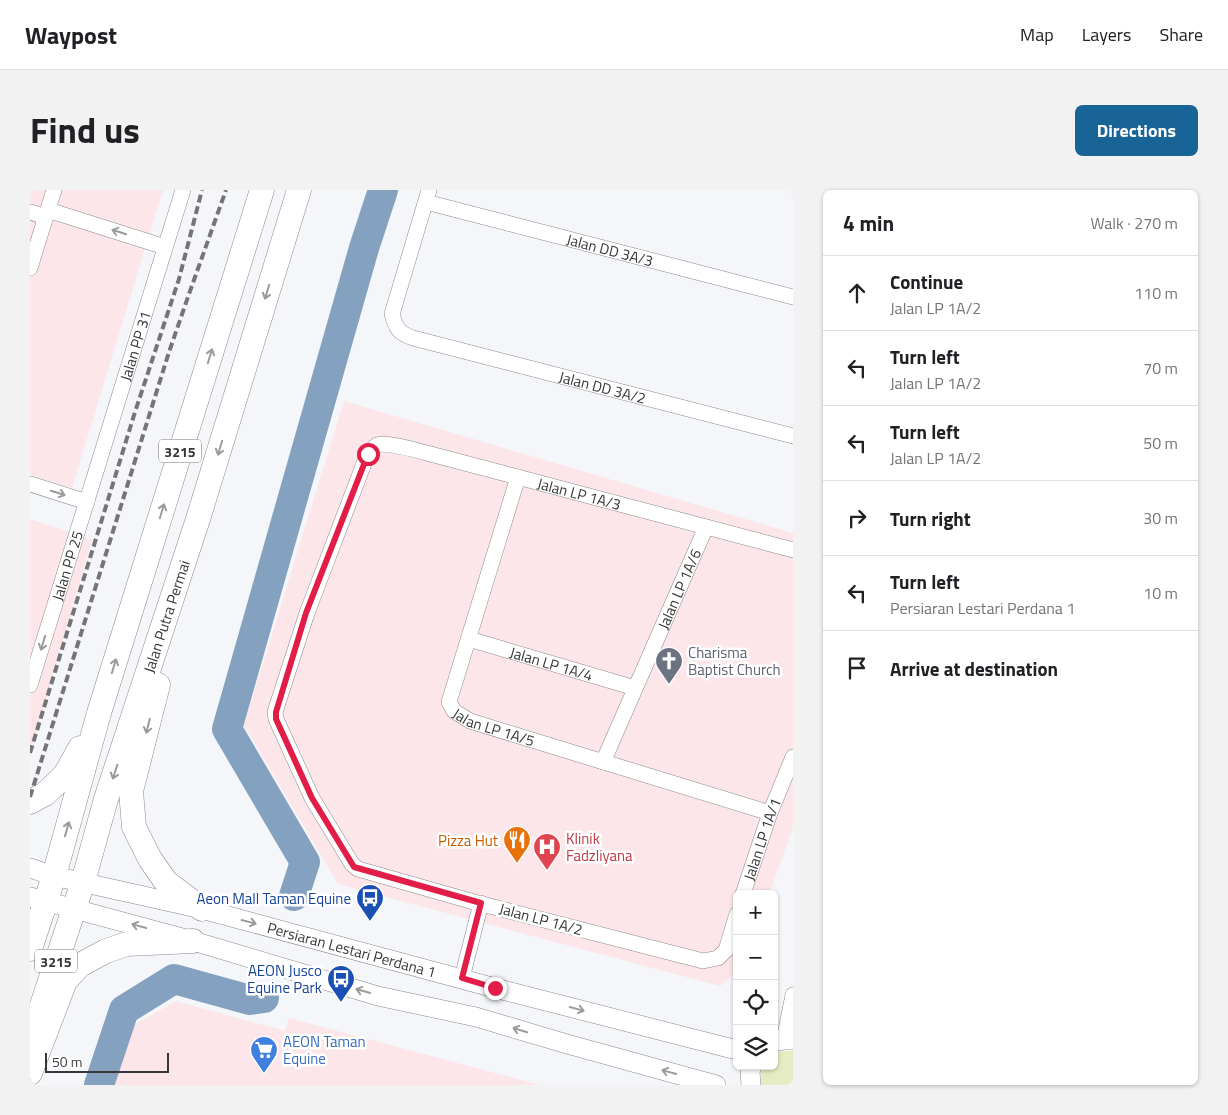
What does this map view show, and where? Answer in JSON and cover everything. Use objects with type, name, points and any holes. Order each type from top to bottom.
[{"type":"main road","name":"3215","points":[[30,949],[38,899],[54,876],[99,713],[262,190]]},
{"type":"main road","name":"Jalan Putra Permai","points":[[30,1041],[83,882],[106,799],[198,519],[299,190]]},
{"type":"main road","points":[[281,246],[308,190]]},
{"type":"main road","points":[[174,592],[159,683],[131,791],[134,827],[150,859],[166,882],[202,909]]},
{"type":"main road","points":[[30,802],[46,794],[65,775],[99,713]]},
{"type":"main road","points":[[30,1073],[65,981],[80,965],[106,950],[127,944],[193,940]]},
{"type":"street","points":[[30,268],[54,190]]},
{"type":"street","name":"Jalan PP 31","points":[[87,502],[183,190]]},
{"type":"street","name":"Jalan DD 3A/3","points":[[428,196],[793,297]]},
{"type":"street","name":"Jalan DD 3A/2","points":[[428,196],[392,314],[395,326],[403,334],[793,436]]},
{"type":"street","points":[[30,212],[47,213],[165,247]]},
{"type":"street","name":"Jalan LP 1A/3","points":[[368,454],[378,445],[394,446],[793,550]]},
{"type":"street","name":"Jalan LP 1A/2","points":[[368,454],[306,613],[276,712],[276,719],[312,798],[354,867],[481,903],[704,961],[718,958],[726,950],[733,927]]},
{"type":"street","name":"Jalan LP 1A/5","points":[[518,477],[449,702],[454,711],[470,720],[770,813]]},
{"type":"street","points":[[30,484],[87,502]]},
{"type":"street","name":"Jalan PP 25","points":[[30,686],[87,502]]},
{"type":"street","name":"Jalan LP 1A/6","points":[[603,762],[706,527]]},
{"type":"street","name":"Jalan LP 1A/4","points":[[469,639],[635,688]]},
{"type":"street","name":"Jalan LP 1A/1","points":[[744,890],[770,813],[793,757]]},
{"type":"street","name":"Persiaran Lestari Perdana 1","points":[[30,868],[54,876],[202,909],[733,1049]]},
{"type":"street","points":[[38,899],[193,940],[360,991],[476,1017],[716,1085]]},
{"type":"street","points":[[462,978],[481,903]]},
{"type":"street","points":[[784,1041],[793,995]]},
{"type":"street","points":[[751,1070],[751,1085]]},
{"type":"shaded area","points":[[30,190],[163,190],[72,488],[30,475]]},
{"type":"shaded area","points":[[344,401],[793,533],[793,828],[770,890],[733,890],[733,975],[720,986],[338,884],[244,725]]},
{"type":"shaded area","points":[[30,519],[92,539],[30,756]]},
{"type":"shaded area","points":[[176,1001],[285,1031],[289,1018],[540,1085],[114,1085],[132,1026]]},
{"type":"green space","points":[[793,1051],[793,1085],[761,1085],[762,1070],[778,1070],[778,1053]]},
{"type":"waterway","points":[[294,896],[305,862],[227,729],[364,248],[383,190]]},
{"type":"waterway","points":[[99,1085],[124,1010],[174,979],[250,1000],[264,998]]},
{"type":"railway","points":[[30,753],[135,412],[179,279],[202,190]]},
{"type":"railway","points":[[30,797],[169,352],[226,190]]},
{"type":"place","name":"Charisma Baptist Church","points":[[669,685]]},
{"type":"place","name":"Pizza Hut","points":[[517,864]]},
{"type":"place","name":"Klinik Fadzliyana","points":[[547,871]]},
{"type":"place","name":"Aeon Mall Taman Equine","points":[[370,922]]},
{"type":"place","name":"AEON Jusco Equine Park","points":[[341,1003]]},
{"type":"place","name":"AEON Taman Equine","points":[[264,1074]]},
{"type":"route","points":[[368,454],[306,613],[275,716],[312,798],[354,867],[481,903],[462,978],[495,988]]}]
